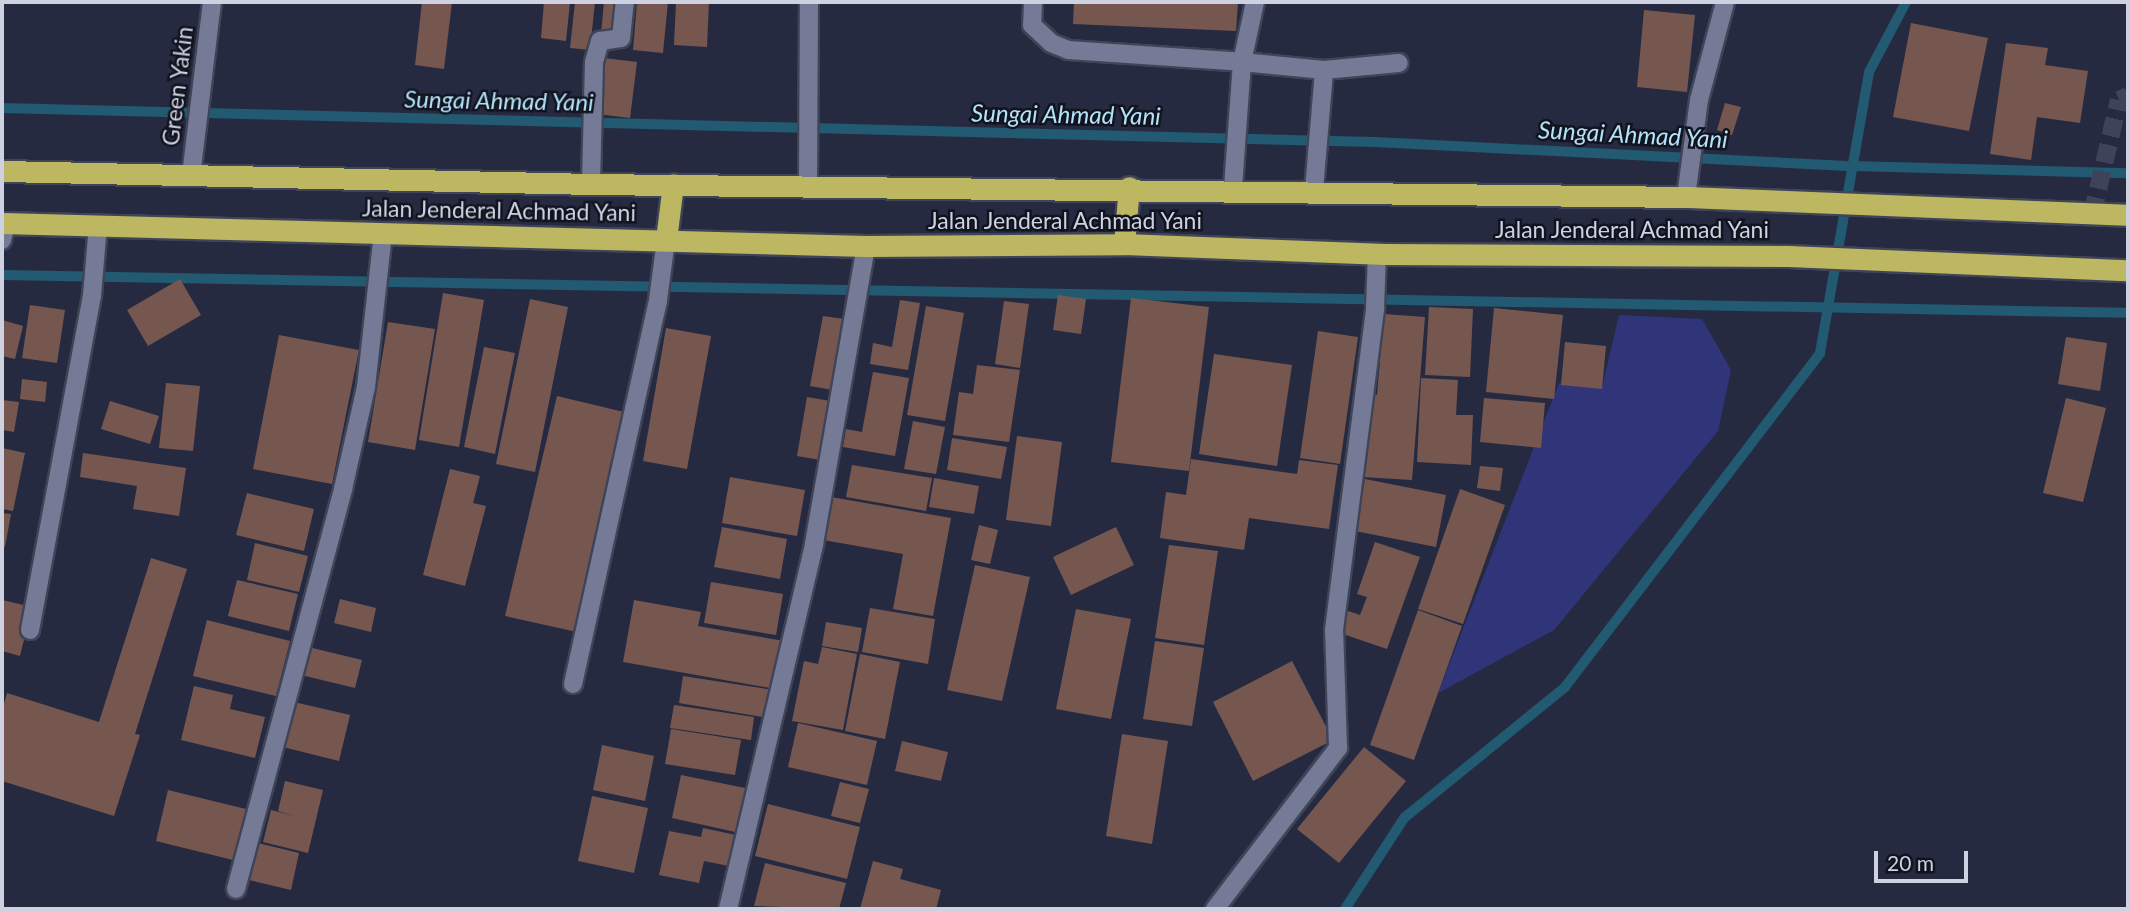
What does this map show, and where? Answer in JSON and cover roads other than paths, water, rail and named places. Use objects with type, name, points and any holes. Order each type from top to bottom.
[{"type":"highway","name":"Jalan Jenderal Achmad Yani","points":[[2,171],[591,184],[1129,187],[1686,197],[1947,205],[2128,215]]},
{"type":"highway","points":[[666,240],[673,184]]},
{"type":"highway","points":[[1124,244],[1129,187]]},
{"type":"highway","name":"Jalan Jenderal Achmad Yani","points":[[3,228],[98,225],[866,246],[1124,244],[1377,254],[1787,256],[2128,270]]},
{"type":"street","name":"Green Yakin","points":[[191,176],[212,2]]},
{"type":"street","points":[[591,184],[594,62],[600,41],[621,38],[625,2]]},
{"type":"street","points":[[808,185],[809,2]]},
{"type":"street","points":[[1033,2],[1032,25],[1051,43],[1068,50],[1324,70],[1399,63]]},
{"type":"street","points":[[1233,189],[1242,62],[1255,2]]},
{"type":"street","points":[[1686,197],[1699,100],[1726,2]]},
{"type":"street","points":[[1314,190],[1324,70]]},
{"type":"street","points":[[30,630],[92,296],[98,225]]},
{"type":"street","points":[[236,889],[343,489],[366,387],[383,233]]},
{"type":"street","points":[[573,684],[658,300],[666,240]]},
{"type":"street","points":[[728,909],[814,544],[866,246]]},
{"type":"street","points":[[1214,909],[1338,748],[1334,630],[1375,308],[1377,254]]},
{"type":"waterway","points":[[1345,909],[1404,818],[1565,687],[1820,353],[1869,72],[1906,2]]},
{"type":"waterway","name":"Sungai Ahmad Yani","points":[[2,108],[1375,142],[1852,166],[2128,173]]},
{"type":"waterway","name":"Sungai Ahmad Yani","points":[[2,275],[2128,313]]},
{"type":"tunnel","points":[[2092,215],[2119,100],[2128,96]]}]
